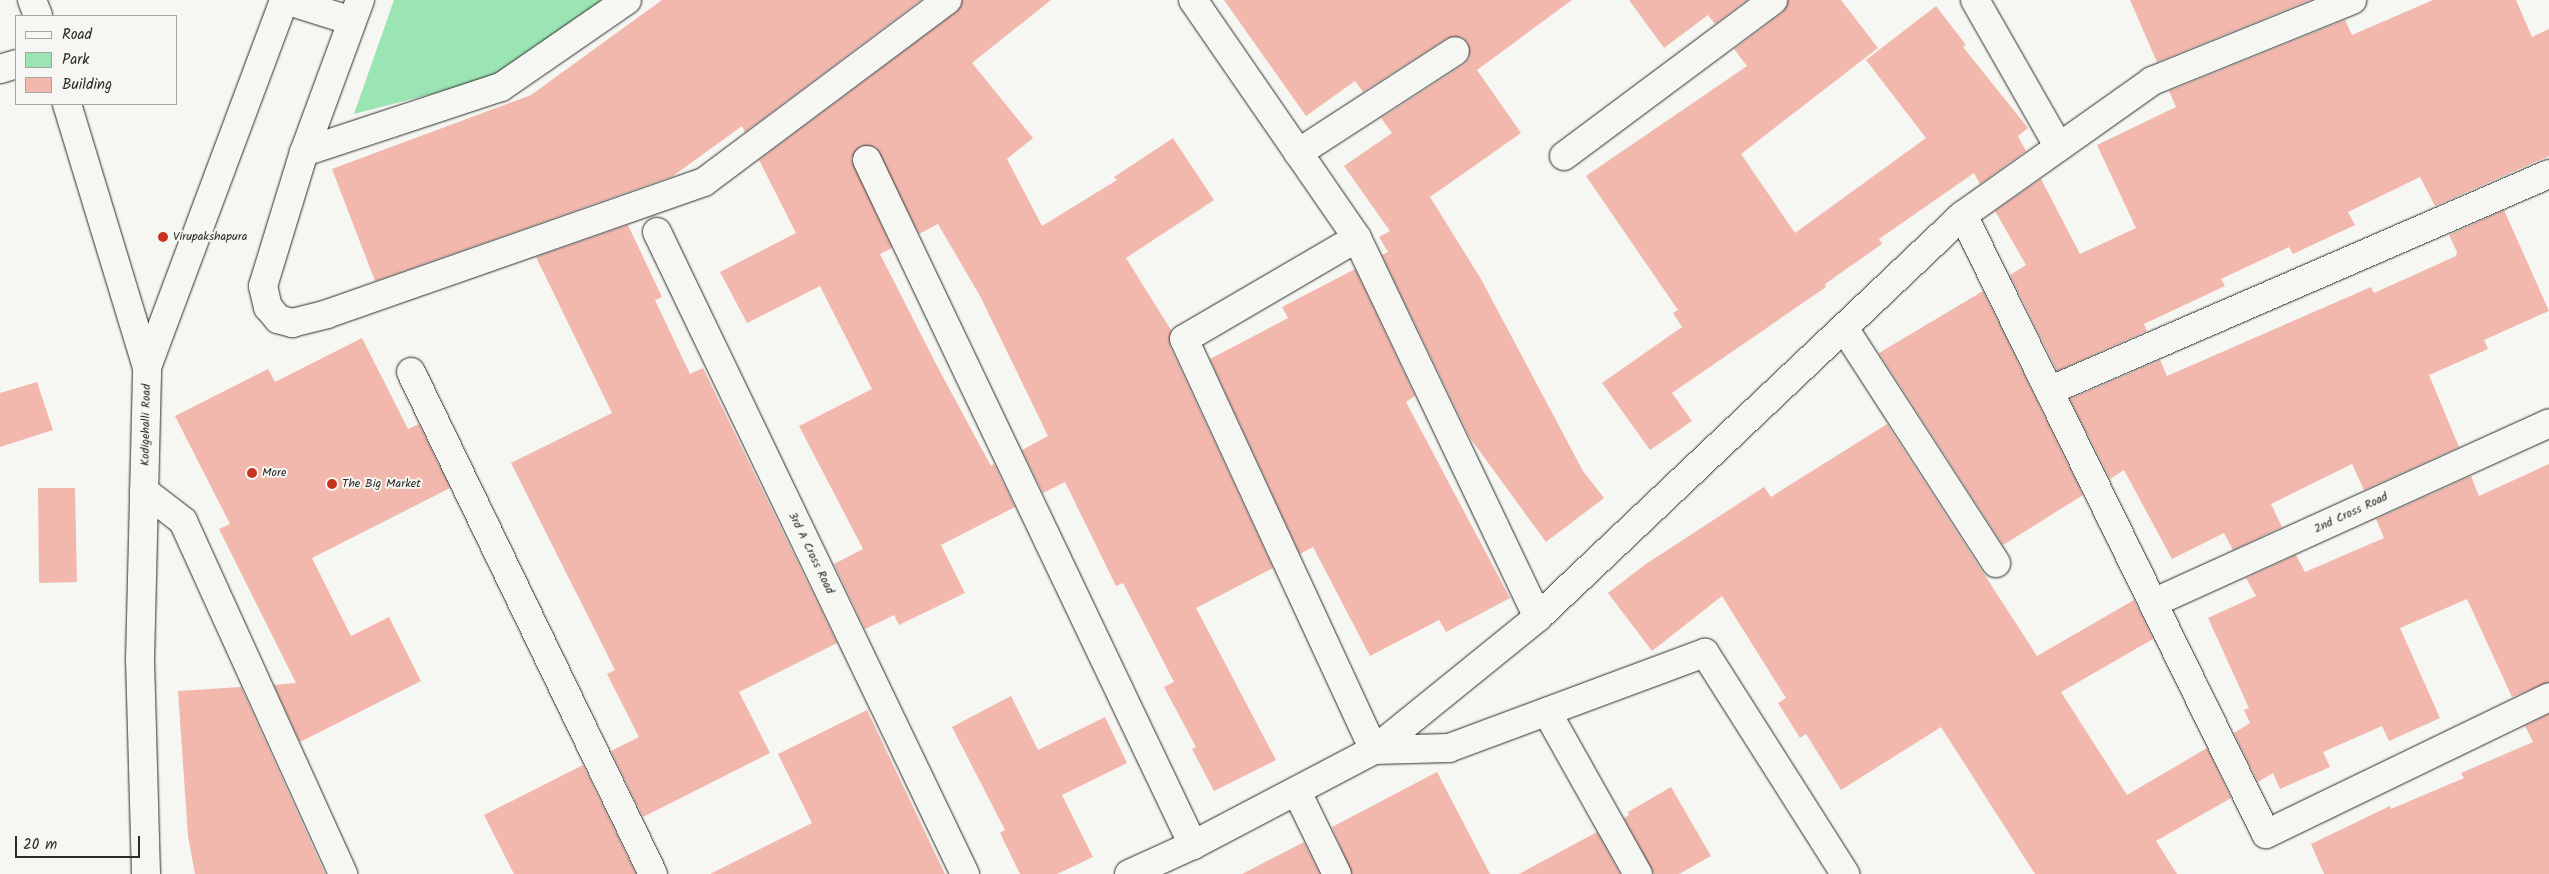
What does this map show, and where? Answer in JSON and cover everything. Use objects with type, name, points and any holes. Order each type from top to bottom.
[{"type":"street","points":[[32,0],[38,15]]},
{"type":"street","points":[[285,0],[357,6],[304,152],[263,286],[268,307],[278,319],[292,323],[327,314],[704,182],[947,0]]},
{"type":"street","name":"Kodigehalli Road","points":[[146,874],[140,660],[147,367],[285,0]]},
{"type":"street","points":[[304,152],[501,87],[626,0]]},
{"type":"street","points":[[1193,0],[1357,238],[1538,617]]},
{"type":"street","points":[[1564,156],[1773,0]]},
{"type":"street","points":[[1975,0],[2059,147]]},
{"type":"street","points":[[1129,874],[1193,846],[1374,750],[1538,617],[1963,215],[2152,81],[2352,0]]},
{"type":"street","points":[[1298,153],[1455,51]]},
{"type":"street","points":[[0,69],[15,64]]},
{"type":"street","points":[[67,105],[147,367]]},
{"type":"street","points":[[867,160],[1193,846]]},
{"type":"street","points":[[2050,390],[2549,174]]},
{"type":"street","points":[[1963,215],[2266,834],[2549,697]]},
{"type":"street","name":"3rd A Cross Road","points":[[657,232],[965,874]]},
{"type":"street","points":[[1357,238],[1184,340],[1374,750]]},
{"type":"street","points":[[1844,328],[1996,563]]},
{"type":"street","points":[[411,372],[653,874]]},
{"type":"street","name":"2nd Cross Road","points":[[2153,603],[2549,423]]},
{"type":"street","points":[[144,491],[183,521],[343,874]]},
{"type":"street","points":[[1374,750],[1449,748],[1705,653],[1845,874]]},
{"type":"street","points":[[1547,712],[1638,874]]},
{"type":"street","points":[[1297,792],[1337,874]]},
{"type":"green space","points":[[394,0],[609,0],[497,77],[354,114]]},
{"type":"building","points":[[662,0],[921,0],[745,132],[742,126],[673,176],[375,281],[332,169],[531,95]]},
{"type":"building","points":[[962,0],[1051,0],[972,63],[1033,138],[1007,159],[1042,226],[1117,180],[1114,177],[1173,138],[1214,200],[1126,258],[1171,330],[1170,346],[1273,568],[1196,608],[1276,760],[1214,791],[1192,749],[1196,747],[1164,687],[1174,682],[1123,583],[1116,586],[1065,482],[1043,493],[1022,450],[1048,436],[980,296],[938,224],[919,234],[876,147],[861,146],[851,159],[892,248],[880,254],[937,366],[991,466],[994,464],[1015,507],[941,545],[965,593],[899,625],[894,615],[865,629],[834,564],[863,549],[799,426],[872,389],[820,286],[747,323],[720,272],[796,233],[759,160],[956,12]]},
{"type":"building","points":[[1224,0],[1572,0],[1477,70],[1521,133],[1430,197],[1481,279],[1583,471],[1604,498],[1546,542],[1470,438],[1382,255],[1388,252],[1379,237],[1390,231],[1344,166],[1392,133],[1381,118],[1464,64],[1469,58],[1468,43],[1462,37],[1447,38],[1363,92],[1355,81],[1306,116]]},
{"type":"building","points":[[1629,0],[1747,0],[1715,24],[1708,15],[1664,48]]},
{"type":"building","points":[[1788,0],[1841,0],[1878,48],[1741,154],[1795,233],[1926,138],[1866,60],[1936,6],[1966,45],[1963,47],[2028,128],[2018,136],[2026,151],[1980,184],[1974,173],[1879,239],[1882,244],[1825,284],[1826,287],[1672,393],[1692,421],[1650,450],[1602,383],[1682,327],[1673,313],[1678,310],[1586,176],[1747,66],[1734,49],[1782,13]]},
{"type":"building","points":[[2130,0],[2310,0],[2157,62]]},
{"type":"building","points":[[2433,0],[2516,0],[2532,37],[2549,29],[2549,156],[2435,206],[2420,177],[2348,212],[2355,225],[2293,254],[2289,247],[2221,279],[2225,286],[2144,324],[2147,331],[2057,371],[2010,275],[2026,265],[1995,211],[2041,179],[2080,254],[2136,228],[2097,145],[2176,107],[2169,91],[2345,20],[2352,35]]},
{"type":"building","points":[[2504,210],[2549,311],[2484,340],[2488,349],[2429,375],[2459,447],[2364,490],[2352,464],[2271,504],[2282,527],[2233,550],[2224,533],[2172,559],[2124,470],[2110,479],[2070,399],[2160,360],[2167,376],[2371,287],[2374,293],[2456,256],[2457,252],[2449,235]]},
{"type":"building","points":[[628,225],[662,297],[655,300],[690,374],[703,368],[837,643],[739,692],[770,753],[643,817],[611,751],[639,737],[607,674],[615,670],[511,463],[612,413],[536,257]]},
{"type":"building","points":[[1355,269],[1415,396],[1406,402],[1510,598],[1446,632],[1439,620],[1370,656],[1313,547],[1300,554],[1210,359],[1288,318],[1282,307]]},
{"type":"building","points":[[1983,291],[2083,495],[2003,545],[1879,353]]},
{"type":"building","points":[[362,338],[408,429],[419,424],[450,488],[312,558],[351,636],[389,617],[421,681],[300,742],[274,685],[296,683],[219,529],[230,524],[175,416],[268,369],[275,382]]},
{"type":"building","points":[[37,382],[53,430],[0,447],[0,393]]},
{"type":"building","points":[[1887,424],[2037,656],[2134,600],[2153,639],[2061,692],[2127,795],[2207,748],[2231,798],[2156,841],[2177,874],[2035,874],[1941,727],[1841,790],[1806,734],[1800,738],[1778,703],[1786,698],[1722,596],[1652,651],[1608,593],[1646,564],[1764,487],[1771,497]]},
{"type":"building","points":[[2549,464],[2549,682],[2512,697],[2467,599],[2400,628],[2440,718],[2389,741],[2382,726],[2323,752],[2330,767],[2280,789],[2273,773],[2258,782],[2234,733],[2250,723],[2244,710],[2249,708],[2208,618],[2256,596],[2246,578],[2296,555],[2305,572],[2384,538],[2376,519],[2471,476],[2479,496]]},
{"type":"building","points":[[38,488],[75,488],[77,582],[39,583]]},
{"type":"building","points":[[241,687],[325,874],[195,874],[188,836],[178,691]]},
{"type":"building","points":[[1011,696],[1038,750],[1105,717],[1127,763],[1062,795],[1093,857],[1057,874],[1020,874],[1000,833],[1005,830],[952,727]]},
{"type":"building","points":[[867,710],[945,874],[710,874],[812,823],[778,754]]},
{"type":"building","points":[[2549,714],[2549,874],[2324,874],[2311,844],[2390,806],[2391,809],[2464,778],[2461,773],[2533,742],[2525,726]]},
{"type":"building","points":[[583,765],[636,874],[514,874],[484,815]]},
{"type":"building","points":[[1437,772],[1490,874],[1352,874],[1332,827]]},
{"type":"building","points":[[1671,787],[1711,856],[1679,874],[1654,874],[1624,818],[1629,815],[1628,812]]},
{"type":"building","points":[[1597,832],[1620,874],[1519,874]]},
{"type":"building","points":[[1304,842],[1320,874],[1242,874]]},
{"type":"place","name":"Virupakshapura","points":[[163,237]]},
{"type":"place","name":"More","points":[[252,473]]},
{"type":"place","name":"The Big Market","points":[[332,484]]}]
